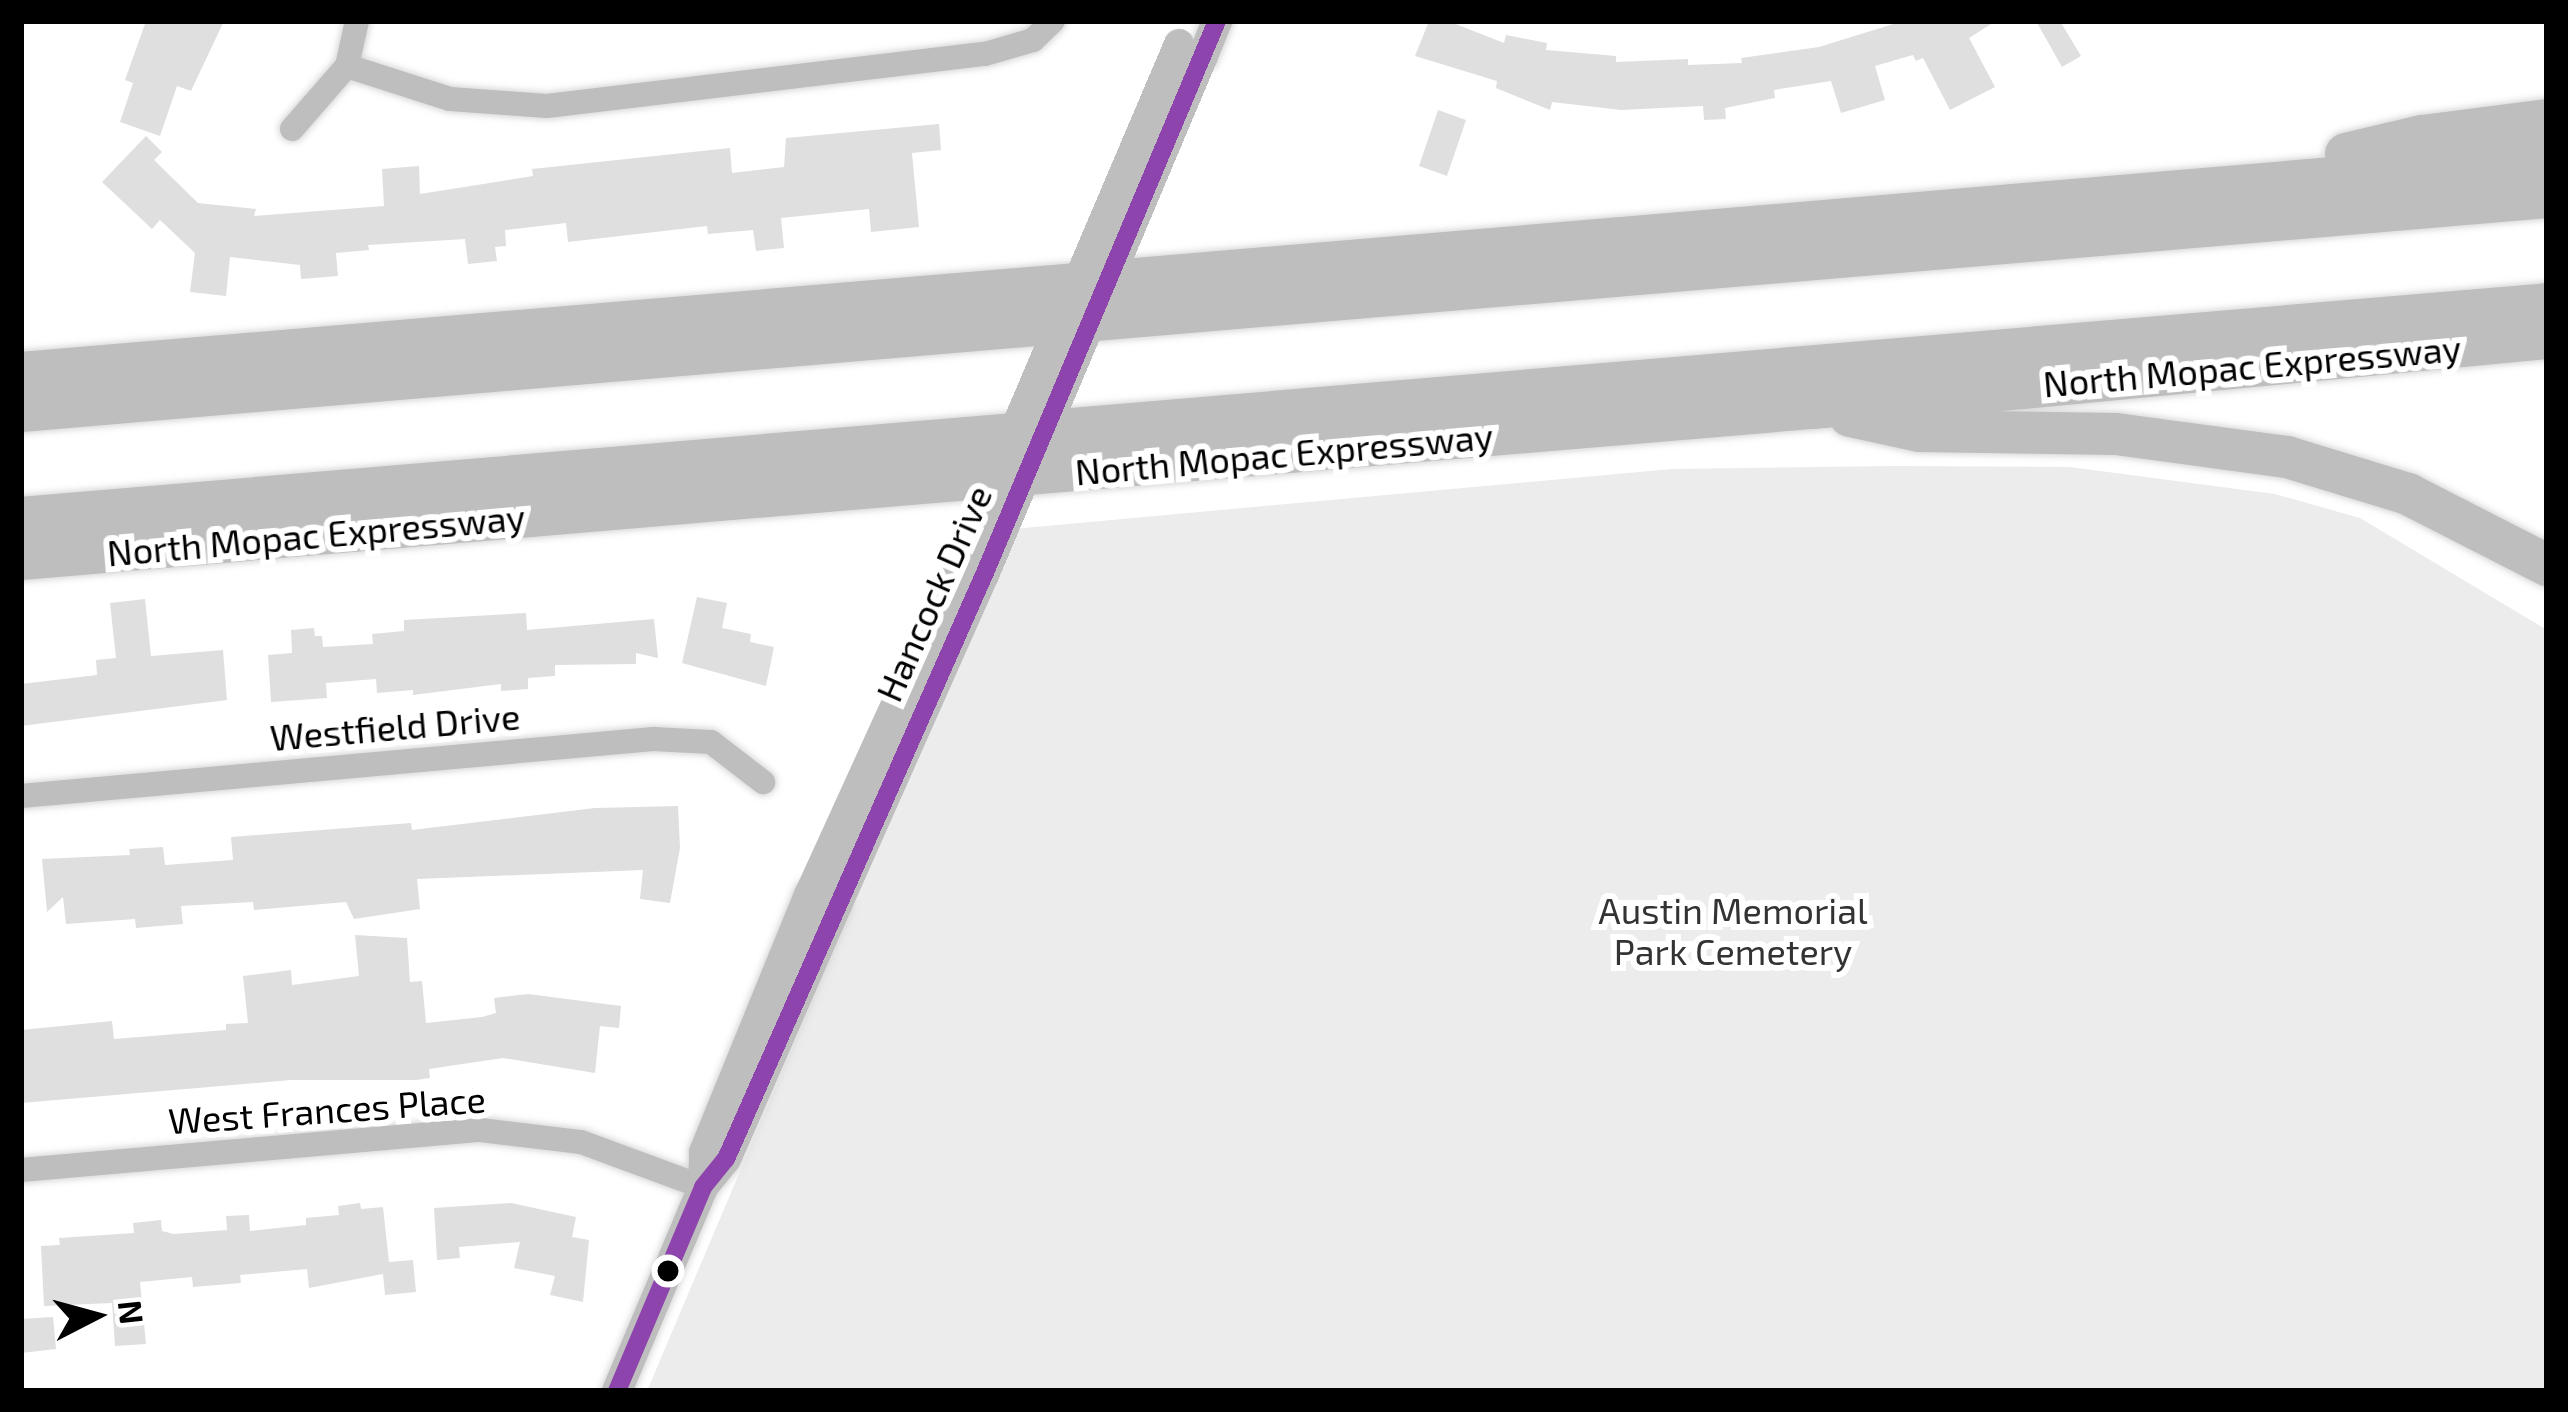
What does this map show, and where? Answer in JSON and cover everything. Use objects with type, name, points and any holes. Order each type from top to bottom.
[{"type":"highway","points":[[2222,184],[2422,136],[2547,120]]},
{"type":"highway","points":[[21,373],[2547,160]]},
{"type":"highway","points":[[21,411],[2547,197]]},
{"type":"highway","points":[[21,518],[2245,347],[2547,304]]},
{"type":"highway","name":"North Mopac Expressway","points":[[21,559],[1814,408],[2245,347],[2547,338]]},
{"type":"highway","points":[[1814,408],[1920,431],[2116,434],[2287,457],[2408,494],[2547,565]]},
{"type":"street","points":[[292,129],[346,65],[357,21]]},
{"type":"street","points":[[346,65],[450,99],[547,106],[985,54],[1033,40],[1053,21]]},
{"type":"street","name":"Hancock Drive","points":[[617,1391],[703,1187],[725,1159],[823,900],[993,554],[1190,41],[1217,21]]},
{"type":"street","name":"Westfield Drive","points":[[21,796],[653,739],[711,742],[763,782]]},
{"type":"street","name":"West Frances Place","points":[[21,1169],[480,1130],[581,1142],[703,1187]]},
{"type":"green space","name":"Austin Memorial Park Cemetery","points":[[2070,467],[2275,494],[2360,518],[2547,630],[2547,1391],[647,1391],[1012,529],[1672,469]]},
{"type":"building","points":[[146,21],[224,21],[191,91],[177,86],[160,136],[120,122],[133,83],[125,80]]},
{"type":"building","points":[[1429,21],[1448,21],[1504,43],[1506,35],[1547,43],[1546,50],[1616,56],[1616,62],[1688,59],[1688,65],[1742,63],[1741,58],[1819,47],[1903,21],[1996,21],[1969,38],[1995,87],[1950,110],[1923,58],[1916,61],[1913,55],[1875,66],[1885,100],[1841,113],[1831,81],[1774,90],[1775,98],[1725,108],[1726,119],[1704,120],[1703,106],[1621,110],[1552,102],[1550,110],[1496,88],[1497,81],[1415,56]]},
{"type":"building","points":[[2036,21],[2060,21],[2081,56],[2062,67]]},
{"type":"building","points":[[1438,110],[1466,120],[1447,176],[1419,166]]},
{"type":"building","points":[[939,124],[941,150],[912,153],[919,227],[871,232],[869,209],[781,218],[784,248],[756,251],[753,230],[708,234],[707,226],[568,242],[566,223],[505,230],[506,246],[495,247],[497,261],[468,264],[465,239],[368,245],[369,250],[336,253],[338,276],[301,279],[300,265],[230,257],[226,296],[190,292],[195,253],[160,220],[152,229],[102,182],[146,136],[162,152],[154,160],[198,203],[256,209],[254,216],[384,206],[382,169],[419,166],[420,194],[533,176],[532,169],[730,148],[732,173],[784,167],[786,138]]},
{"type":"building","points":[[697,597],[727,603],[722,628],[751,634],[750,642],[774,647],[766,686],[682,663]]},
{"type":"building","points":[[145,599],[151,656],[223,650],[227,700],[21,726],[21,684],[97,675],[96,660],[116,658],[110,603]]},
{"type":"building","points":[[526,613],[527,630],[654,619],[658,658],[636,653],[636,664],[555,665],[555,676],[528,678],[528,689],[501,691],[501,684],[413,695],[413,690],[377,693],[376,679],[326,683],[327,698],[271,702],[268,655],[292,653],[291,630],[314,628],[315,636],[322,636],[323,647],[373,644],[372,634],[404,631],[404,620]]},
{"type":"building","points":[[678,806],[680,848],[670,903],[640,899],[643,870],[417,879],[420,909],[354,919],[346,902],[254,910],[253,902],[181,906],[183,924],[136,928],[135,919],[66,924],[63,897],[47,912],[42,859],[130,855],[129,849],[163,847],[165,865],[233,860],[231,837],[411,823],[412,830],[595,808]]},
{"type":"building","points":[[355,935],[407,938],[410,982],[422,981],[426,1023],[482,1017],[496,1013],[494,998],[528,994],[621,1006],[619,1028],[600,1026],[595,1073],[503,1058],[429,1069],[430,1078],[416,1080],[291,1080],[21,1103],[21,1030],[112,1021],[114,1039],[226,1030],[226,1024],[248,1023],[243,976],[291,970],[292,985],[359,976]]},
{"type":"building","points":[[360,1203],[361,1209],[383,1207],[389,1262],[413,1260],[416,1292],[385,1295],[383,1274],[309,1288],[307,1269],[240,1275],[241,1283],[193,1287],[192,1277],[140,1282],[146,1344],[115,1346],[112,1303],[44,1306],[41,1246],[60,1245],[59,1238],[134,1233],[133,1223],[161,1220],[162,1231],[174,1234],[227,1230],[226,1216],[249,1215],[250,1231],[306,1225],[306,1218],[339,1215],[338,1206]]},
{"type":"building","points":[[511,1203],[576,1217],[572,1237],[589,1240],[583,1302],[550,1295],[555,1276],[514,1268],[520,1242],[459,1247],[460,1258],[437,1260],[434,1208]]},
{"type":"building","points":[[53,1317],[56,1349],[21,1353],[21,1319]]},
{"type":"transit line","points":[[617,1391],[703,1187],[726,1159],[984,575],[1217,21]]}]
